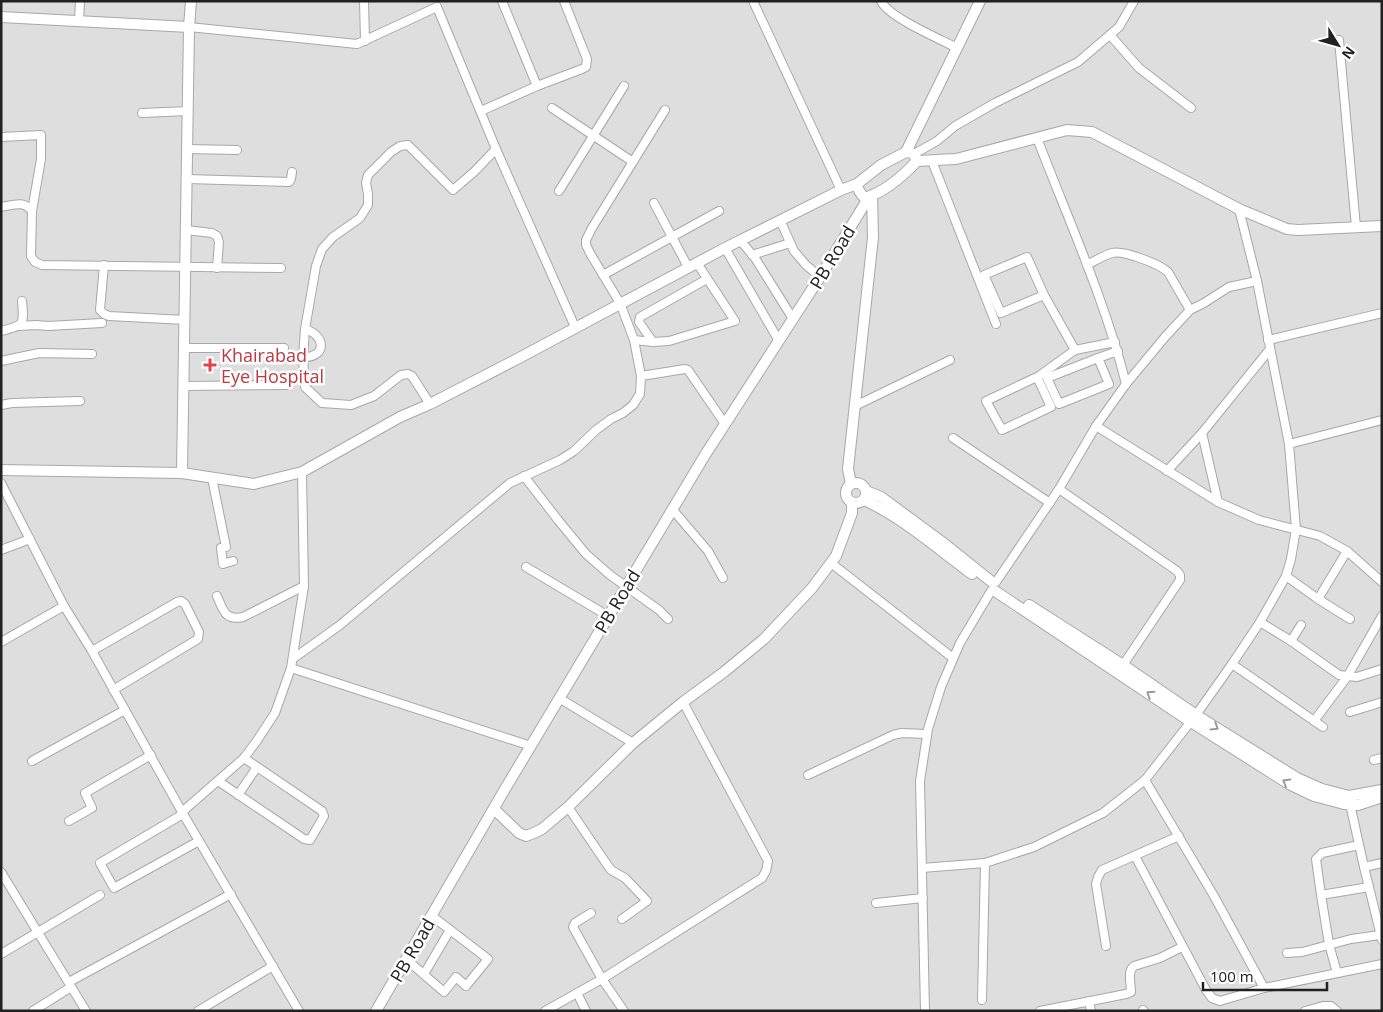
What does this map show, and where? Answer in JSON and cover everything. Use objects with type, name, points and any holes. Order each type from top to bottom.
[{"type":"street","points":[[79,21],[80,1]]},
{"type":"street","points":[[182,473],[189,27],[191,1]]},
{"type":"street","points":[[364,1],[365,41]]},
{"type":"street","points":[[502,1],[537,86]]},
{"type":"street","points":[[481,111],[586,67],[587,59],[564,1]]},
{"type":"street","points":[[753,1],[841,190]]},
{"type":"street","points":[[882,1],[882,4],[897,17],[957,48]]},
{"type":"street","points":[[857,184],[862,196],[865,198],[898,178],[912,156],[957,48],[980,1]]},
{"type":"street","points":[[1,470],[182,473],[254,484],[302,472],[400,417],[430,404],[724,248],[841,190],[857,184],[881,165],[912,156],[955,126],[1042,79],[1078,62],[1118,27],[1134,1]]},
{"type":"street","points":[[1,17],[189,27],[357,44],[437,4],[496,149],[575,328]]},
{"type":"street","points":[[1110,35],[1140,68],[1191,108]]},
{"type":"street","points":[[1339,40],[1356,227]]},
{"type":"street","points":[[558,191],[624,86]]},
{"type":"street","points":[[552,108],[633,162]]},
{"type":"street","points":[[142,113],[188,110]]},
{"type":"street","points":[[294,658],[340,625],[510,483],[560,460],[574,451],[596,430],[633,405],[640,394],[641,376],[634,340],[620,303],[590,255],[586,240],[665,110]]},
{"type":"street","points":[[912,156],[932,161],[956,159],[1067,130],[1092,132],[1239,209],[1287,229],[1382,226]]},
{"type":"street","points":[[1,137],[41,135],[41,159],[32,211],[31,256],[42,265],[280,268]]},
{"type":"street","points":[[1037,138],[1115,342],[1126,384]]},
{"type":"street","points":[[430,404],[412,376],[408,374],[400,375],[374,396],[352,405],[322,403],[305,387],[303,357],[305,329],[316,266],[322,249],[333,237],[360,218],[368,205],[366,183],[368,175],[380,162],[400,146],[408,145],[453,190],[496,149]]},
{"type":"street","points":[[187,149],[237,150]]},
{"type":"street","points":[[932,161],[996,324]]},
{"type":"street","points":[[187,179],[289,182],[292,172]]},
{"type":"street","points":[[851,484],[848,469],[873,238],[870,196]]},
{"type":"street","name":"PB Road","points":[[376,1011],[672,509],[870,196]]},
{"type":"street","points":[[634,340],[669,341],[735,321],[707,279],[692,265],[672,237],[654,203]]},
{"type":"street","points":[[1,207],[23,204],[32,211]]},
{"type":"street","points":[[922,868],[985,863],[1034,847],[1103,812],[1145,780],[1194,719],[1260,622],[1286,576],[1296,529],[1289,444],[1257,281],[1239,209]]},
{"type":"street","points":[[603,275],[719,210]]},
{"type":"street","points":[[780,220],[794,251],[820,277]]},
{"type":"street","points":[[186,230],[212,233],[217,236],[219,242],[217,268]]},
{"type":"street","points":[[740,240],[752,255],[793,319]]},
{"type":"street","points":[[752,255],[790,243]]},
{"type":"street","points":[[724,248],[779,341]]},
{"type":"street","points":[[1087,265],[1113,252],[1152,262],[1168,272],[1190,310]]},
{"type":"street","points":[[1044,295],[1001,313],[984,275],[1027,257],[1044,295],[1075,350]]},
{"type":"street","points":[[104,266],[100,310],[104,314],[109,316],[185,320]]},
{"type":"street","points":[[653,342],[639,322],[640,316],[707,279]]},
{"type":"street","points":[[925,1011],[920,781],[927,734],[941,687],[960,642],[993,586],[1059,489],[1096,426],[1126,384],[1190,310],[1229,288],[1257,281]]},
{"type":"street","points":[[19,326],[23,317],[22,301]]},
{"type":"street","points":[[1268,340],[1382,313]]},
{"type":"street","points":[[1,331],[19,326],[102,323]]},
{"type":"street","points":[[303,357],[310,358],[318,353],[321,348],[318,336],[312,331],[305,329]]},
{"type":"street","points":[[1037,377],[1051,407],[1002,430],[986,401],[1037,377],[1075,350],[1115,342]]},
{"type":"street","points":[[184,348],[284,348]]},
{"type":"street","points":[[1167,471],[1202,433],[1270,349]]},
{"type":"street","points":[[1098,358],[1109,384],[1059,404],[1047,378],[1098,358],[1118,351]]},
{"type":"street","points":[[1,361],[39,353],[92,354]]},
{"type":"street","points":[[854,406],[950,360]]},
{"type":"street","points":[[641,376],[688,370],[725,424]]},
{"type":"street","points":[[184,386],[287,385]]},
{"type":"street","points":[[1,405],[80,401]]},
{"type":"street","points":[[1289,444],[1382,420]]},
{"type":"street","points":[[1096,426],[1218,502],[1259,520],[1320,536],[1347,551],[1382,582]]},
{"type":"street","points":[[1202,433],[1218,502]]},
{"type":"street","points":[[953,438],[1050,502]]},
{"type":"street","points":[[199,841],[114,888],[100,863],[182,813],[244,758],[274,713],[294,658],[304,586],[302,472]]},
{"type":"street","points":[[524,476],[586,554],[610,575],[659,610],[668,619]]},
{"type":"street","points":[[212,478],[226,547],[221,548],[223,564],[233,561]]},
{"type":"street","points":[[1,483],[64,606],[92,651],[182,813],[299,1011]]},
{"type":"street","points":[[851,484],[860,484],[865,488],[865,495],[858,503],[852,503],[847,499],[846,489],[851,484]]},
{"type":"street","points":[[1059,489],[1177,571],[1180,576],[1180,580],[1123,665]]},
{"type":"street","points":[[865,495],[881,497],[942,542],[993,586],[1194,719],[1297,778],[1314,791],[1344,804],[1358,805],[1382,797]]},
{"type":"street","points":[[494,809],[519,833],[526,836],[542,828],[568,807],[633,743],[764,639],[812,588],[836,556],[852,513],[852,503]]},
{"type":"street","points":[[672,509],[708,551],[723,578]]},
{"type":"street","points":[[1,550],[30,539]]},
{"type":"street","points":[[1318,599],[1347,551]]},
{"type":"street","points":[[831,563],[953,658]]},
{"type":"street","points":[[526,567],[608,616]]},
{"type":"street","points":[[1286,576],[1350,620]]},
{"type":"street","points":[[217,596],[224,612],[235,619],[243,618],[304,586]]},
{"type":"street","points":[[993,586],[1123,665],[1194,719]]},
{"type":"street","points":[[92,651],[181,601],[200,632],[198,639],[113,690]]},
{"type":"street","points":[[1,642],[64,606]]},
{"type":"street","points":[[1314,721],[1347,676],[1382,616]]},
{"type":"street","points":[[1260,622],[1339,675],[1357,677],[1381,670]]},
{"type":"street","points":[[1290,641],[1301,625]]},
{"type":"street","points":[[1232,664],[1323,727]]},
{"type":"street","points":[[291,668],[531,746]]},
{"type":"street","points":[[559,698],[633,743]]},
{"type":"street","points":[[546,1011],[602,979],[762,878],[766,871],[768,861],[683,702]]},
{"type":"street","points":[[1350,712],[1382,702]]},
{"type":"street","points":[[32,762],[125,710]]},
{"type":"street","points":[[808,776],[893,735],[902,733],[927,734]]},
{"type":"street","points":[[69,821],[92,808],[85,792],[150,756]]},
{"type":"street","points":[[218,781],[304,840],[310,840],[324,816],[322,811],[244,758]]},
{"type":"street","points":[[238,794],[257,767]]},
{"type":"street","points":[[1145,780],[1179,836],[1264,988]]},
{"type":"street","points":[[1314,791],[1350,796],[1382,790]]},
{"type":"street","points":[[1287,953],[1302,952],[1351,939],[1381,938],[1378,909],[1369,887],[1350,804]]},
{"type":"street","points":[[568,807],[608,866],[625,878],[647,901],[622,919]]},
{"type":"street","points":[[1106,946],[1096,884],[1102,870],[1179,836]]},
{"type":"street","points":[[1337,974],[1329,944],[1316,859],[1322,853],[1359,845]]},
{"type":"street","points":[[1135,856],[1182,947],[1212,998],[1220,1001],[1264,988],[1382,964]]},
{"type":"street","points":[[982,1000],[985,863]]},
{"type":"street","points":[[1364,867],[1382,864]]},
{"type":"street","points":[[1,872],[86,1011]]},
{"type":"street","points":[[1321,895],[1369,887]]},
{"type":"street","points":[[33,1011],[70,984],[231,894]]},
{"type":"street","points":[[1,954],[100,895]]},
{"type":"street","points":[[876,903],[923,898]]},
{"type":"street","points":[[591,913],[575,923],[573,928],[602,979],[624,1011]]},
{"type":"street","points":[[406,959],[444,992],[456,977],[466,986],[488,959],[432,916]]},
{"type":"street","points":[[424,974],[450,930]]},
{"type":"street","points":[[1040,1011],[1131,992],[1131,968],[1160,958],[1182,947]]},
{"type":"street","points":[[198,1011],[273,966]]},
{"type":"street","points":[[577,993],[586,1011]]},
{"type":"street","points":[[1089,1001],[1091,1011]]},
{"type":"street","points":[[1220,1001],[1222,1011]]},
{"type":"street","points":[[1306,1011],[1331,1006],[1337,1011]]},
{"type":"shaded area","points":[[1,1],[1382,1],[1382,1011],[1,1011]]},
{"type":"place","name":"Khairabad Eye Hospital","points":[[210,365]]}]
